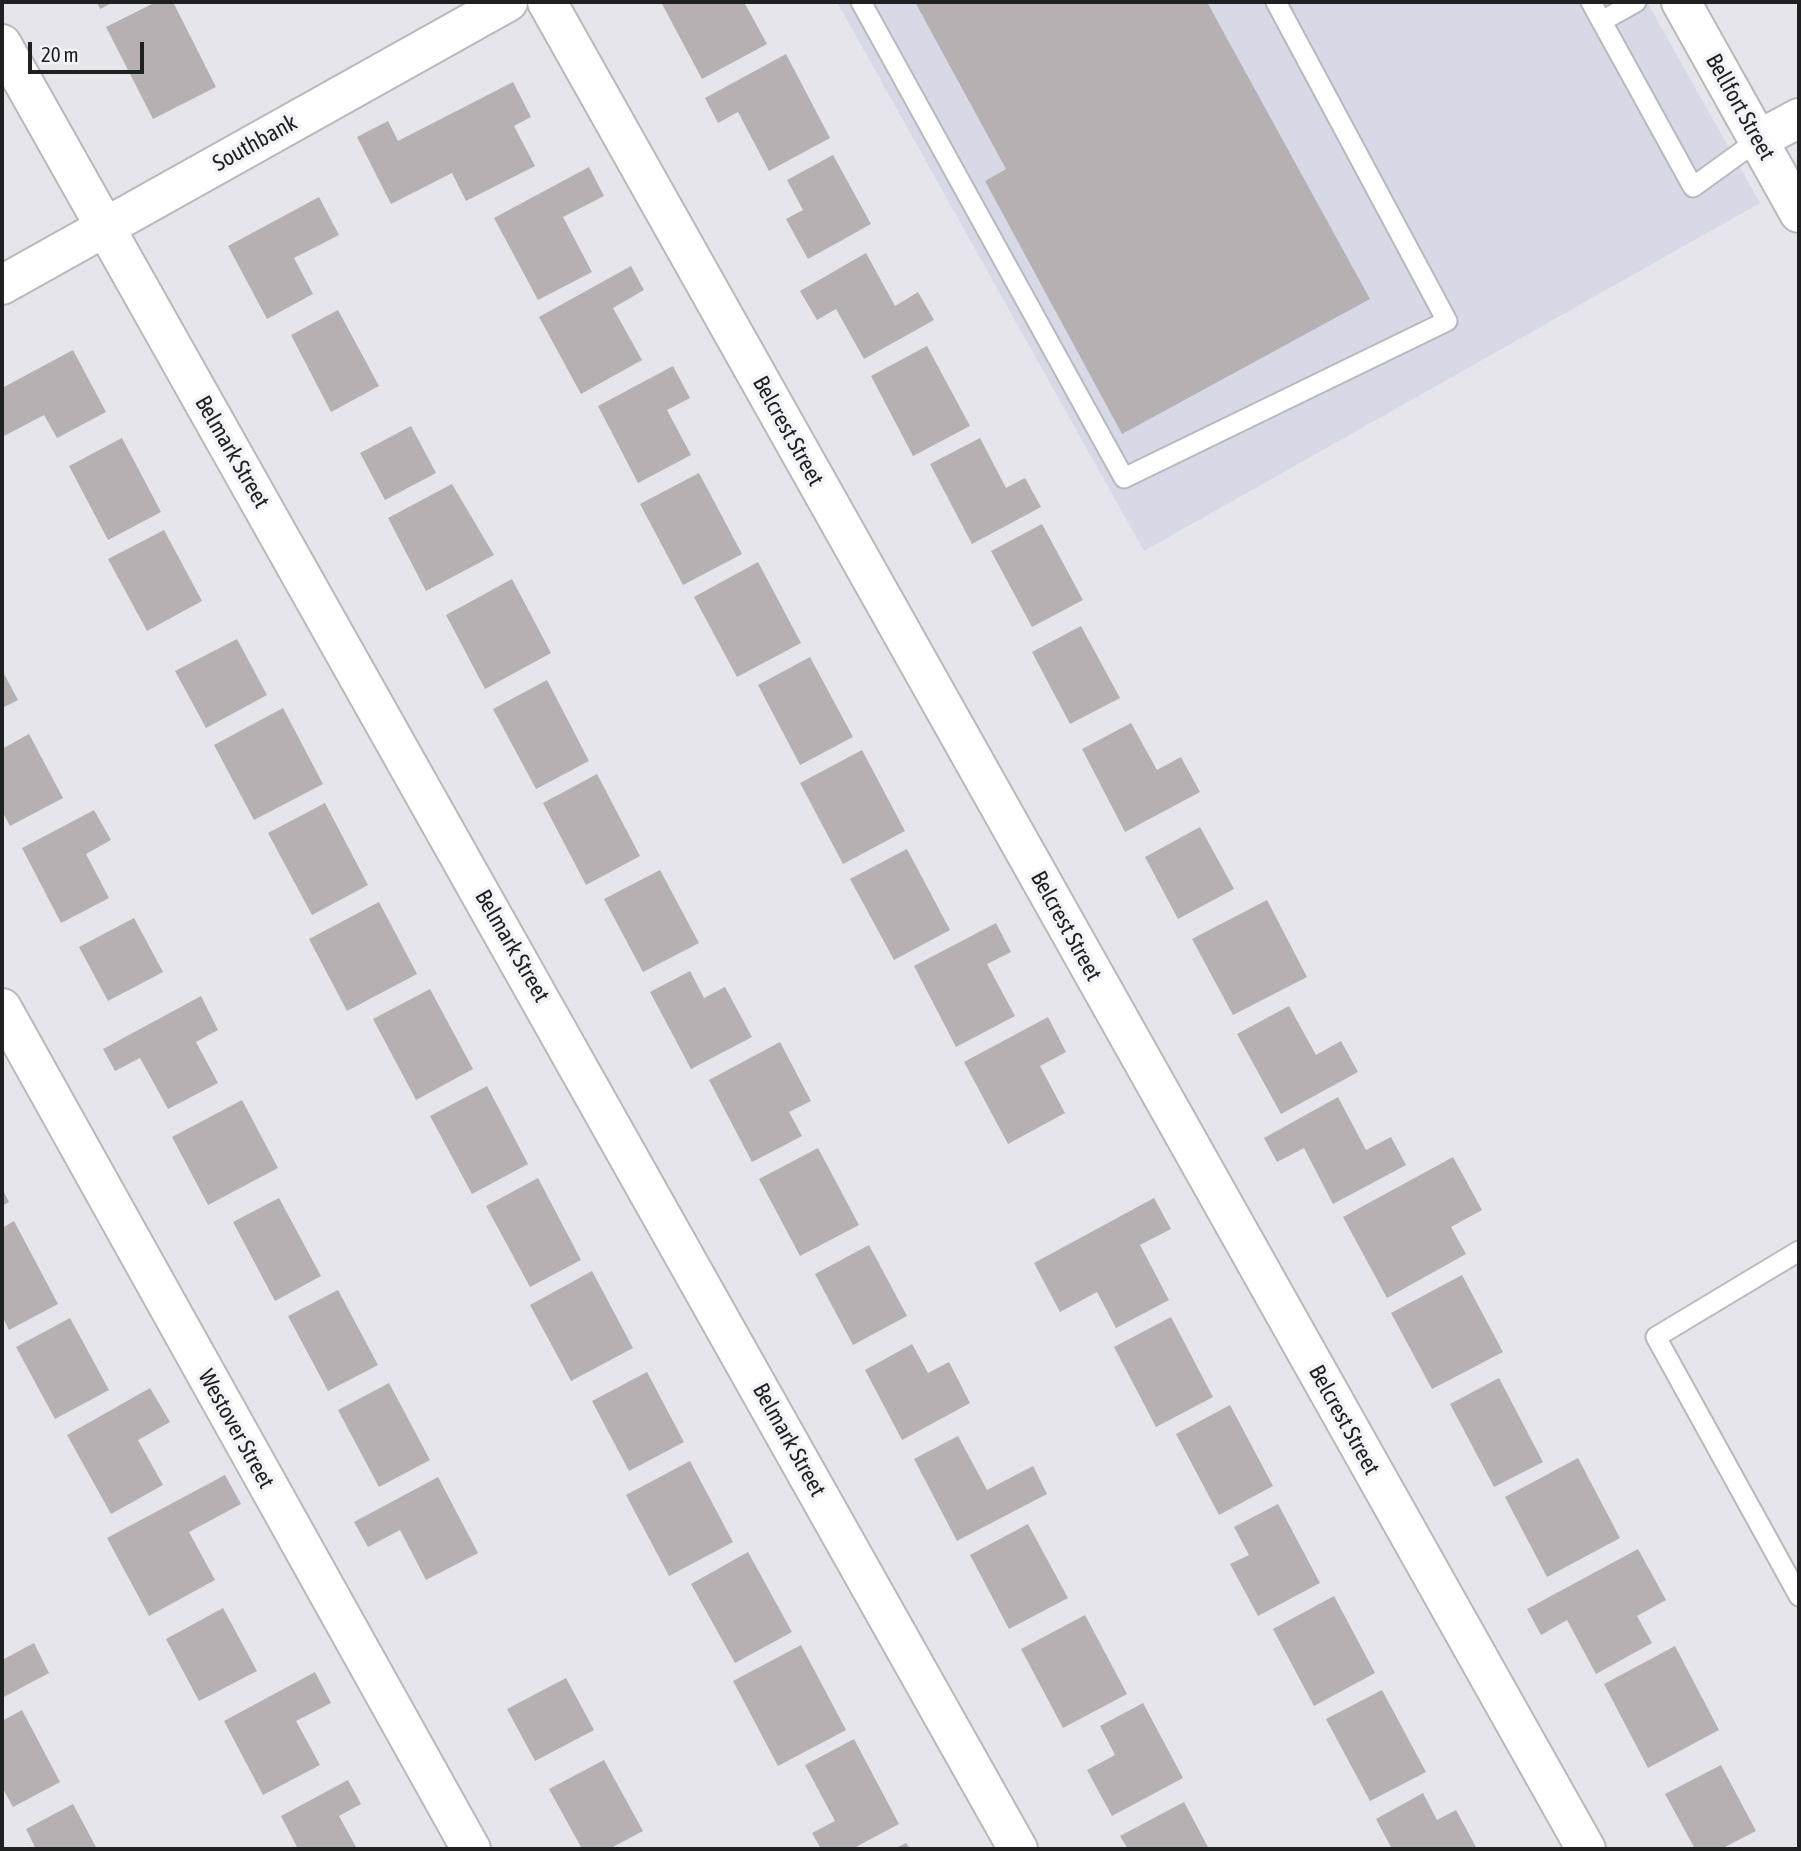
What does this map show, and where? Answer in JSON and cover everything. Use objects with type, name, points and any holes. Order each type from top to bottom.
[{"type":"street","name":"Southbank","points":[[2,285],[509,2]]},
{"type":"street","name":"Belcrest Street","points":[[547,2],[1586,1849]]},
{"type":"street","name":"Bellfort Street","points":[[1681,2],[1799,212]]},
{"type":"street","name":"Belmark Street","points":[[2,44],[584,1073],[1018,1849]]},
{"type":"street","points":[[1758,140],[1799,118]]},
{"type":"street","name":"Westover Street","points":[[2,1008],[471,1849]]},
{"type":"lane","points":[[861,2],[1124,478],[1447,321],[1276,2]]},
{"type":"lane","points":[[1591,2],[1693,187],[1758,140]]},
{"type":"lane","points":[[1602,21],[1636,2]]},
{"type":"lane","points":[[1799,1251],[1657,1336],[1799,1596]]},
{"type":"shaded area","points":[[837,2],[1647,2],[1760,203],[1144,551]]},
{"type":"building","points":[[97,2],[114,2],[100,9]]},
{"type":"building","points":[[156,2],[173,2],[216,87],[153,119],[106,27]]},
{"type":"building","points":[[661,2],[744,2],[767,44],[702,79]]},
{"type":"building","points":[[915,2],[1207,2],[1370,299],[1122,434],[985,181],[1006,169]]},
{"type":"building","points":[[786,54],[830,138],[769,171],[738,112],[718,123],[705,98]]},
{"type":"building","points":[[513,82],[531,117],[514,126],[535,166],[466,201],[452,173],[391,204],[357,137],[388,121],[398,141]]},
{"type":"building","points":[[833,155],[871,224],[808,259],[786,219],[803,210],[787,180]]},
{"type":"building","points":[[589,167],[604,196],[563,217],[592,272],[538,300],[494,218]]},
{"type":"building","points":[[319,197],[339,235],[294,258],[313,294],[267,319],[228,246]]},
{"type":"building","points":[[866,253],[895,306],[918,292],[934,320],[864,359],[836,309],[817,320],[800,291]]},
{"type":"building","points":[[631,266],[644,290],[613,308],[642,360],[581,394],[539,317]]},
{"type":"building","points":[[338,310],[379,386],[331,412],[291,335]]},
{"type":"building","points":[[927,346],[970,426],[913,456],[871,376]]},
{"type":"building","points":[[73,350],[106,412],[57,438],[44,415],[2,437],[2,388]]},
{"type":"building","points":[[673,366],[690,398],[667,410],[691,455],[638,483],[598,406]]},
{"type":"building","points":[[411,426],[436,473],[385,500],[360,453]]},
{"type":"building","points":[[122,438],[161,512],[108,540],[69,466]]},
{"type":"building","points":[[980,438],[1006,488],[1025,478],[1041,507],[972,544],[930,464]]},
{"type":"building","points":[[699,473],[742,554],[683,585],[640,504]]},
{"type":"building","points":[[452,484],[494,555],[426,591],[388,518]]},
{"type":"building","points":[[1042,524],[1083,600],[1032,627],[991,551]]},
{"type":"building","points":[[164,530],[202,601],[147,631],[108,559]]},
{"type":"building","points":[[758,562],[801,643],[737,677],[694,597]]},
{"type":"building","points":[[512,579],[551,653],[485,689],[446,615]]},
{"type":"building","points":[[1081,626],[1120,698],[1070,724],[1032,652]]},
{"type":"building","points":[[237,639],[267,695],[206,728],[175,671]]},
{"type":"building","points":[[810,657],[853,737],[800,765],[758,685]]},
{"type":"building","points":[[2,670],[18,700],[2,708]]},
{"type":"building","points":[[547,680],[589,761],[536,789],[493,709]]},
{"type":"building","points":[[283,708],[323,784],[254,820],[214,745]]},
{"type":"building","points":[[1131,723],[1157,770],[1181,757],[1200,792],[1125,832],[1082,749]]},
{"type":"building","points":[[29,734],[63,798],[10,826],[2,811],[2,749]]},
{"type":"building","points":[[862,750],[905,831],[843,864],[800,783]]},
{"type":"building","points":[[597,774],[640,856],[586,885],[543,803]]},
{"type":"building","points":[[325,803],[368,885],[312,915],[268,833]]},
{"type":"building","points":[[94,810],[111,840],[86,854],[109,898],[61,923],[22,848]]},
{"type":"building","points":[[1200,827],[1234,889],[1178,919],[1145,857]]},
{"type":"building","points":[[907,849],[950,930],[894,960],[850,879]]},
{"type":"building","points":[[660,870],[699,943],[643,972],[604,899]]},
{"type":"building","points":[[1267,900],[1307,977],[1233,1015],[1192,939]]},
{"type":"building","points":[[379,902],[417,974],[347,1011],[309,939]]},
{"type":"building","points":[[134,918],[163,972],[108,1001],[79,947]]},
{"type":"building","points":[[996,923],[1011,952],[987,964],[1015,1016],[956,1047],[914,966]]},
{"type":"building","points":[[690,971],[704,998],[725,987],[752,1037],[691,1069],[650,992]]},
{"type":"building","points":[[430,989],[473,1069],[416,1100],[373,1019]]},
{"type":"building","points":[[201,996],[218,1030],[196,1042],[218,1083],[168,1109],[140,1058],[115,1071],[103,1049]]},
{"type":"building","points":[[1289,1006],[1316,1055],[1341,1041],[1358,1072],[1281,1114],[1237,1034]]},
{"type":"building","points":[[1048,1017],[1066,1052],[1040,1066],[1065,1113],[1008,1144],[964,1062]]},
{"type":"building","points":[[780,1042],[811,1101],[789,1112],[802,1136],[752,1162],[709,1080]]},
{"type":"building","points":[[487,1086],[528,1164],[472,1194],[430,1116]]},
{"type":"building","points":[[1338,1097],[1366,1150],[1391,1137],[1406,1165],[1333,1204],[1304,1148],[1277,1162],[1264,1138]]},
{"type":"building","points":[[242,1100],[278,1168],[208,1205],[172,1137]]},
{"type":"building","points":[[818,1148],[859,1225],[800,1256],[759,1179]]},
{"type":"building","points":[[1453,1157],[1482,1210],[1451,1227],[1466,1254],[1387,1298],[1343,1217]]},
{"type":"building","points":[[538,1178],[581,1260],[530,1287],[486,1206]]},
{"type":"building","points":[[2,1189],[9,1202],[2,1206]]},
{"type":"building","points":[[279,1198],[321,1276],[275,1301],[233,1222]]},
{"type":"building","points":[[1154,1198],[1171,1229],[1140,1245],[1169,1300],[1116,1328],[1097,1292],[1060,1312],[1034,1263]]},
{"type":"building","points":[[14,1221],[58,1304],[9,1330],[2,1316],[2,1228]]},
{"type":"building","points":[[869,1245],[907,1316],[853,1345],[815,1274]]},
{"type":"building","points":[[592,1271],[633,1348],[571,1381],[530,1305]]},
{"type":"building","points":[[1462,1275],[1503,1352],[1432,1389],[1391,1313]]},
{"type":"building","points":[[338,1290],[378,1365],[328,1391],[288,1316]]},
{"type":"building","points":[[1171,1317],[1213,1397],[1156,1427],[1114,1347]]},
{"type":"building","points":[[70,1318],[109,1390],[55,1419],[16,1347]]},
{"type":"building","points":[[912,1344],[928,1373],[949,1362],[970,1403],[902,1440],[865,1370]]},
{"type":"building","points":[[647,1372],[684,1442],[629,1471],[592,1401]]},
{"type":"building","points":[[1499,1378],[1543,1462],[1494,1487],[1450,1404]]},
{"type":"building","points":[[389,1383],[430,1460],[379,1487],[338,1410]]},
{"type":"building","points":[[150,1388],[170,1422],[138,1440],[163,1485],[111,1514],[67,1435]]},
{"type":"building","points":[[1230,1405],[1273,1486],[1219,1515],[1176,1434]]},
{"type":"building","points":[[958,1436],[987,1490],[1033,1466],[1047,1494],[957,1541],[914,1459]]},
{"type":"building","points":[[1578,1458],[1620,1538],[1547,1577],[1505,1497]]},
{"type":"building","points":[[690,1461],[733,1542],[669,1576],[626,1495]]},
{"type":"building","points":[[225,1475],[241,1504],[189,1532],[215,1580],[149,1616],[107,1538]]},
{"type":"building","points":[[438,1477],[478,1553],[426,1580],[400,1530],[368,1547],[354,1522]]},
{"type":"building","points":[[1278,1504],[1320,1583],[1258,1616],[1230,1564],[1249,1555],[1234,1527]]},
{"type":"building","points":[[1028,1524],[1068,1598],[1009,1629],[970,1555]]},
{"type":"building","points":[[1638,1549],[1666,1600],[1637,1616],[1652,1643],[1596,1674],[1567,1620],[1541,1635],[1527,1609]]},
{"type":"building","points":[[748,1552],[792,1632],[735,1663],[691,1584]]},
{"type":"building","points":[[1334,1596],[1375,1673],[1314,1706],[1273,1629]]},
{"type":"building","points":[[223,1608],[257,1671],[199,1701],[166,1639]]},
{"type":"building","points":[[1085,1615],[1127,1694],[1063,1728],[1021,1649]]},
{"type":"building","points":[[34,1643],[49,1673],[2,1698],[2,1660]]},
{"type":"building","points":[[801,1645],[846,1730],[778,1766],[733,1681]]},
{"type":"building","points":[[1675,1646],[1719,1730],[1648,1768],[1604,1684]]},
{"type":"building","points":[[315,1672],[331,1703],[296,1721],[320,1765],[263,1795],[224,1721]]},
{"type":"building","points":[[566,1678],[594,1730],[535,1761],[507,1709]]},
{"type":"building","points":[[1382,1690],[1426,1772],[1370,1801],[1326,1719]]},
{"type":"building","points":[[1143,1703],[1183,1778],[1112,1816],[1087,1770],[1115,1755],[1100,1726]]},
{"type":"building","points":[[22,1710],[60,1782],[13,1807],[2,1787],[2,1721]]},
{"type":"building","points":[[854,1739],[899,1824],[852,1849],[821,1849],[812,1833],[835,1821],[805,1765]]},
{"type":"building","points":[[604,1760],[643,1831],[609,1849],[582,1849],[549,1789]]},
{"type":"building","points":[[1721,1765],[1756,1831],[1721,1849],[1695,1849],[1665,1794]]},
{"type":"building","points":[[348,1780],[361,1804],[339,1816],[357,1849],[298,1849],[281,1816]]},
{"type":"building","points":[[1423,1793],[1437,1820],[1456,1810],[1477,1849],[1392,1849],[1376,1819]]},
{"type":"building","points":[[1184,1802],[1209,1849],[1128,1849],[1120,1836]]},
{"type":"building","points":[[73,1804],[97,1849],[36,1849],[26,1829]]},
{"type":"building","points":[[906,1843],[910,1849],[894,1849]]}]
